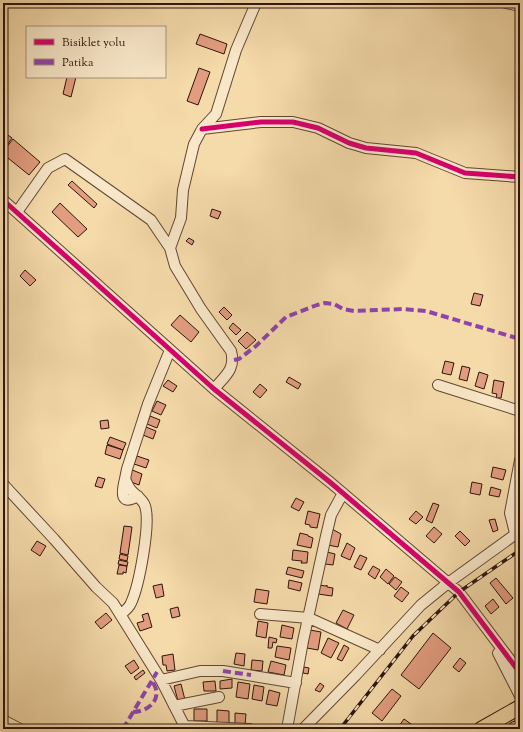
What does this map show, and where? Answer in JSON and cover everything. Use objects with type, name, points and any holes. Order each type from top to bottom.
[{"type":"highway","points":[[481,729],[520,707]]},
{"type":"highway","points":[[515,729],[520,727]]},
{"type":"street","points":[[170,248],[181,218],[183,190],[194,144],[202,129],[216,114],[236,50],[256,3]]},
{"type":"street","points":[[506,3],[520,6]]},
{"type":"street","points":[[202,129],[261,122],[292,122],[318,128],[349,143],[366,148],[416,153],[465,173],[520,177]]},
{"type":"street","points":[[17,212],[48,168],[65,159],[151,220],[170,248],[175,266],[201,309],[232,351],[234,360],[233,366],[214,389]]},
{"type":"street","points":[[3,200],[214,389],[343,494],[459,592],[520,674]]},
{"type":"street","points":[[121,614],[131,604],[138,583],[146,519],[146,507],[138,496],[132,491],[125,479],[148,404],[170,350]]},
{"type":"street","points":[[438,385],[520,411]]},
{"type":"street","points":[[303,729],[422,605],[448,583],[518,532],[510,513],[520,460]]},
{"type":"street","points":[[3,484],[54,539],[96,588],[113,603],[161,680],[186,728],[250,729]]},
{"type":"street","points":[[287,729],[331,515],[343,494]]},
{"type":"street","points":[[260,614],[309,618],[380,650]]},
{"type":"street","points":[[487,631],[520,696]]},
{"type":"street","points":[[161,680],[200,671],[223,671],[296,683]]},
{"type":"street","points":[[174,706],[219,697]]},
{"type":"street","points":[[3,720],[20,729]]},
{"type":"building","points":[[200,34],[227,44],[224,54],[196,44]]},
{"type":"building","points":[[199,68],[210,72],[198,105],[187,101]]},
{"type":"building","points":[[67,78],[76,78],[71,97],[63,94]]},
{"type":"building","points":[[5,133],[12,138],[7,145],[3,141],[3,136]]},
{"type":"building","points":[[13,139],[40,162],[29,175],[3,154]]},
{"type":"building","points":[[72,181],[97,204],[94,208],[68,185]]},
{"type":"building","points":[[60,203],[87,229],[78,237],[52,212]]},
{"type":"building","points":[[212,209],[221,212],[218,219],[210,216]]},
{"type":"building","points":[[189,238],[194,241],[192,245],[186,241]]},
{"type":"building","points":[[25,270],[36,280],[30,286],[20,276]]},
{"type":"building","points":[[474,293],[483,295],[480,306],[471,304]]},
{"type":"building","points":[[224,307],[232,315],[227,320],[219,312]]},
{"type":"building","points":[[180,315],[199,332],[191,342],[171,325]]},
{"type":"building","points":[[233,323],[241,330],[236,335],[229,328]]},
{"type":"building","points":[[247,332],[256,340],[246,349],[238,341]]},
{"type":"building","points":[[445,361],[454,363],[451,375],[442,373]]},
{"type":"building","points":[[462,366],[470,368],[467,381],[459,379]]},
{"type":"building","points":[[479,372],[488,375],[484,389],[475,386]]},
{"type":"building","points":[[289,377],[301,384],[298,389],[286,382]]},
{"type":"building","points":[[168,380],[177,386],[173,392],[163,386]]},
{"type":"building","points":[[494,380],[504,382],[501,398],[496,398],[497,394],[492,393]]},
{"type":"building","points":[[260,384],[267,390],[260,398],[253,392]]},
{"type":"building","points":[[157,401],[166,405],[161,415],[152,411]]},
{"type":"building","points":[[150,416],[160,420],[157,428],[147,424]]},
{"type":"building","points":[[108,420],[109,428],[101,429],[100,421]]},
{"type":"building","points":[[146,427],[156,431],[153,439],[143,435]]},
{"type":"building","points":[[110,437],[126,443],[123,450],[107,444]]},
{"type":"building","points":[[107,445],[123,450],[120,459],[105,454]]},
{"type":"building","points":[[137,456],[149,460],[146,468],[134,464]]},
{"type":"building","points":[[493,467],[506,470],[503,480],[491,477]]},
{"type":"building","points":[[130,469],[142,474],[139,485],[126,480]]},
{"type":"building","points":[[98,477],[105,479],[102,488],[95,486]]},
{"type":"building","points":[[472,482],[482,484],[480,495],[470,493]]},
{"type":"building","points":[[491,487],[501,490],[499,497],[489,495]]},
{"type":"building","points":[[296,498],[304,502],[299,511],[291,507]]},
{"type":"building","points":[[433,503],[439,505],[432,523],[426,520]]},
{"type":"building","points":[[308,511],[320,514],[317,528],[310,527],[310,525],[305,524]]},
{"type":"building","points":[[416,511],[423,517],[416,524],[409,519]]},
{"type":"building","points":[[495,519],[498,530],[493,532],[489,520]]},
{"type":"building","points":[[124,526],[132,527],[128,555],[120,553]]},
{"type":"building","points":[[434,527],[442,534],[434,543],[426,536]]},
{"type":"building","points":[[332,529],[341,534],[338,547],[328,545]]},
{"type":"building","points":[[460,531],[470,541],[465,546],[455,536]]},
{"type":"building","points":[[300,533],[313,538],[311,548],[297,545]]},
{"type":"building","points":[[37,541],[46,546],[40,556],[31,550]]},
{"type":"building","points":[[347,543],[355,548],[350,560],[341,556]]},
{"type":"building","points":[[293,550],[308,552],[307,563],[292,560]]},
{"type":"building","points":[[327,552],[335,554],[333,565],[325,564]]},
{"type":"building","points":[[120,554],[128,556],[127,561],[119,559]]},
{"type":"building","points":[[360,555],[367,558],[361,570],[354,567]]},
{"type":"building","points":[[119,560],[128,562],[127,566],[118,564]]},
{"type":"building","points":[[119,565],[127,566],[126,573],[123,572],[123,574],[117,574]]},
{"type":"building","points":[[373,566],[380,570],[375,579],[368,574]]},
{"type":"building","points":[[288,567],[304,571],[302,578],[286,574]]},
{"type":"building","points":[[386,569],[394,576],[388,584],[380,577]]},
{"type":"building","points":[[395,577],[402,582],[396,590],[389,584]]},
{"type":"building","points":[[496,578],[513,598],[506,604],[490,583]]},
{"type":"building","points":[[289,580],[302,583],[300,591],[288,588]]},
{"type":"building","points":[[162,584],[164,596],[156,598],[153,586]]},
{"type":"building","points":[[319,585],[327,585],[327,587],[333,588],[332,596],[318,594]]},
{"type":"building","points":[[401,587],[409,593],[402,602],[394,596]]},
{"type":"building","points":[[256,589],[269,591],[267,604],[254,602]]},
{"type":"building","points":[[493,599],[499,607],[491,614],[485,606]]},
{"type":"building","points":[[178,607],[180,616],[172,618],[170,609]]},
{"type":"building","points":[[343,610],[354,615],[347,629],[336,623]]},
{"type":"building","points":[[106,613],[112,620],[101,629],[95,622]]},
{"type":"building","points":[[148,613],[152,627],[140,631],[137,623],[144,621],[142,615]]},
{"type":"building","points":[[520,615],[520,622],[518,623],[515,618]]},
{"type":"building","points":[[258,621],[268,623],[266,638],[256,636]]},
{"type":"building","points":[[282,625],[294,628],[292,639],[280,637]]},
{"type":"building","points":[[310,630],[321,632],[318,650],[307,648]]},
{"type":"building","points":[[433,633],[451,648],[419,689],[401,675]]},
{"type":"building","points":[[269,637],[277,639],[276,643],[273,642],[272,648],[268,648]]},
{"type":"building","points":[[328,638],[339,643],[331,658],[321,653]]},
{"type":"building","points":[[344,645],[349,648],[342,661],[337,659]]},
{"type":"building","points":[[277,646],[291,648],[289,660],[275,657]]},
{"type":"building","points":[[236,653],[245,654],[244,666],[234,664]]},
{"type":"building","points":[[173,654],[175,670],[167,671],[166,665],[163,665],[162,656]]},
{"type":"building","points":[[460,658],[466,663],[459,672],[453,667]]},
{"type":"building","points":[[134,660],[139,668],[131,674],[125,666]]},
{"type":"building","points":[[252,660],[263,661],[262,671],[251,670]]},
{"type":"building","points":[[271,661],[286,665],[284,675],[268,672]]},
{"type":"building","points":[[304,667],[309,668],[308,674],[303,673]]},
{"type":"building","points":[[143,670],[145,673],[136,680],[134,677]]},
{"type":"building","points":[[232,679],[232,688],[220,689],[220,681]]},
{"type":"building","points":[[215,681],[216,691],[204,691],[203,682]]},
{"type":"building","points":[[238,682],[250,684],[248,699],[236,697]]},
{"type":"building","points":[[320,683],[324,686],[320,692],[315,690]]},
{"type":"building","points":[[181,684],[185,700],[178,701],[174,686]]},
{"type":"building","points":[[254,685],[264,687],[262,701],[252,699]]},
{"type":"building","points":[[392,689],[401,696],[382,721],[372,713]]},
{"type":"building","points":[[269,690],[280,693],[277,706],[266,704]]},
{"type":"building","points":[[194,709],[207,709],[207,721],[194,721]]},
{"type":"building","points":[[217,710],[229,711],[229,723],[217,723]]},
{"type":"building","points":[[235,713],[246,714],[245,725],[235,724]]},
{"type":"building","points":[[404,719],[414,726],[412,729],[397,729]]},
{"type":"railway","points":[[340,729],[413,636],[459,592],[520,550]]},
{"type":"marked path","points":[[234,360],[239,359],[256,346],[286,317],[325,303],[334,304],[343,309],[354,311],[403,309],[426,311],[520,339]]},
{"type":"marked path","points":[[223,671],[251,675]]},
{"type":"marked path","points":[[123,729],[157,672]]},
{"type":"marked path","points":[[133,712],[138,712],[153,703],[156,695],[156,688],[152,681]]},
{"type":"cycle path","points":[[202,129],[261,122],[293,122],[318,128],[349,143],[366,148],[416,153],[465,173],[520,177]]},
{"type":"cycle path","points":[[3,200],[214,389],[331,483],[459,592],[520,673]]}]
